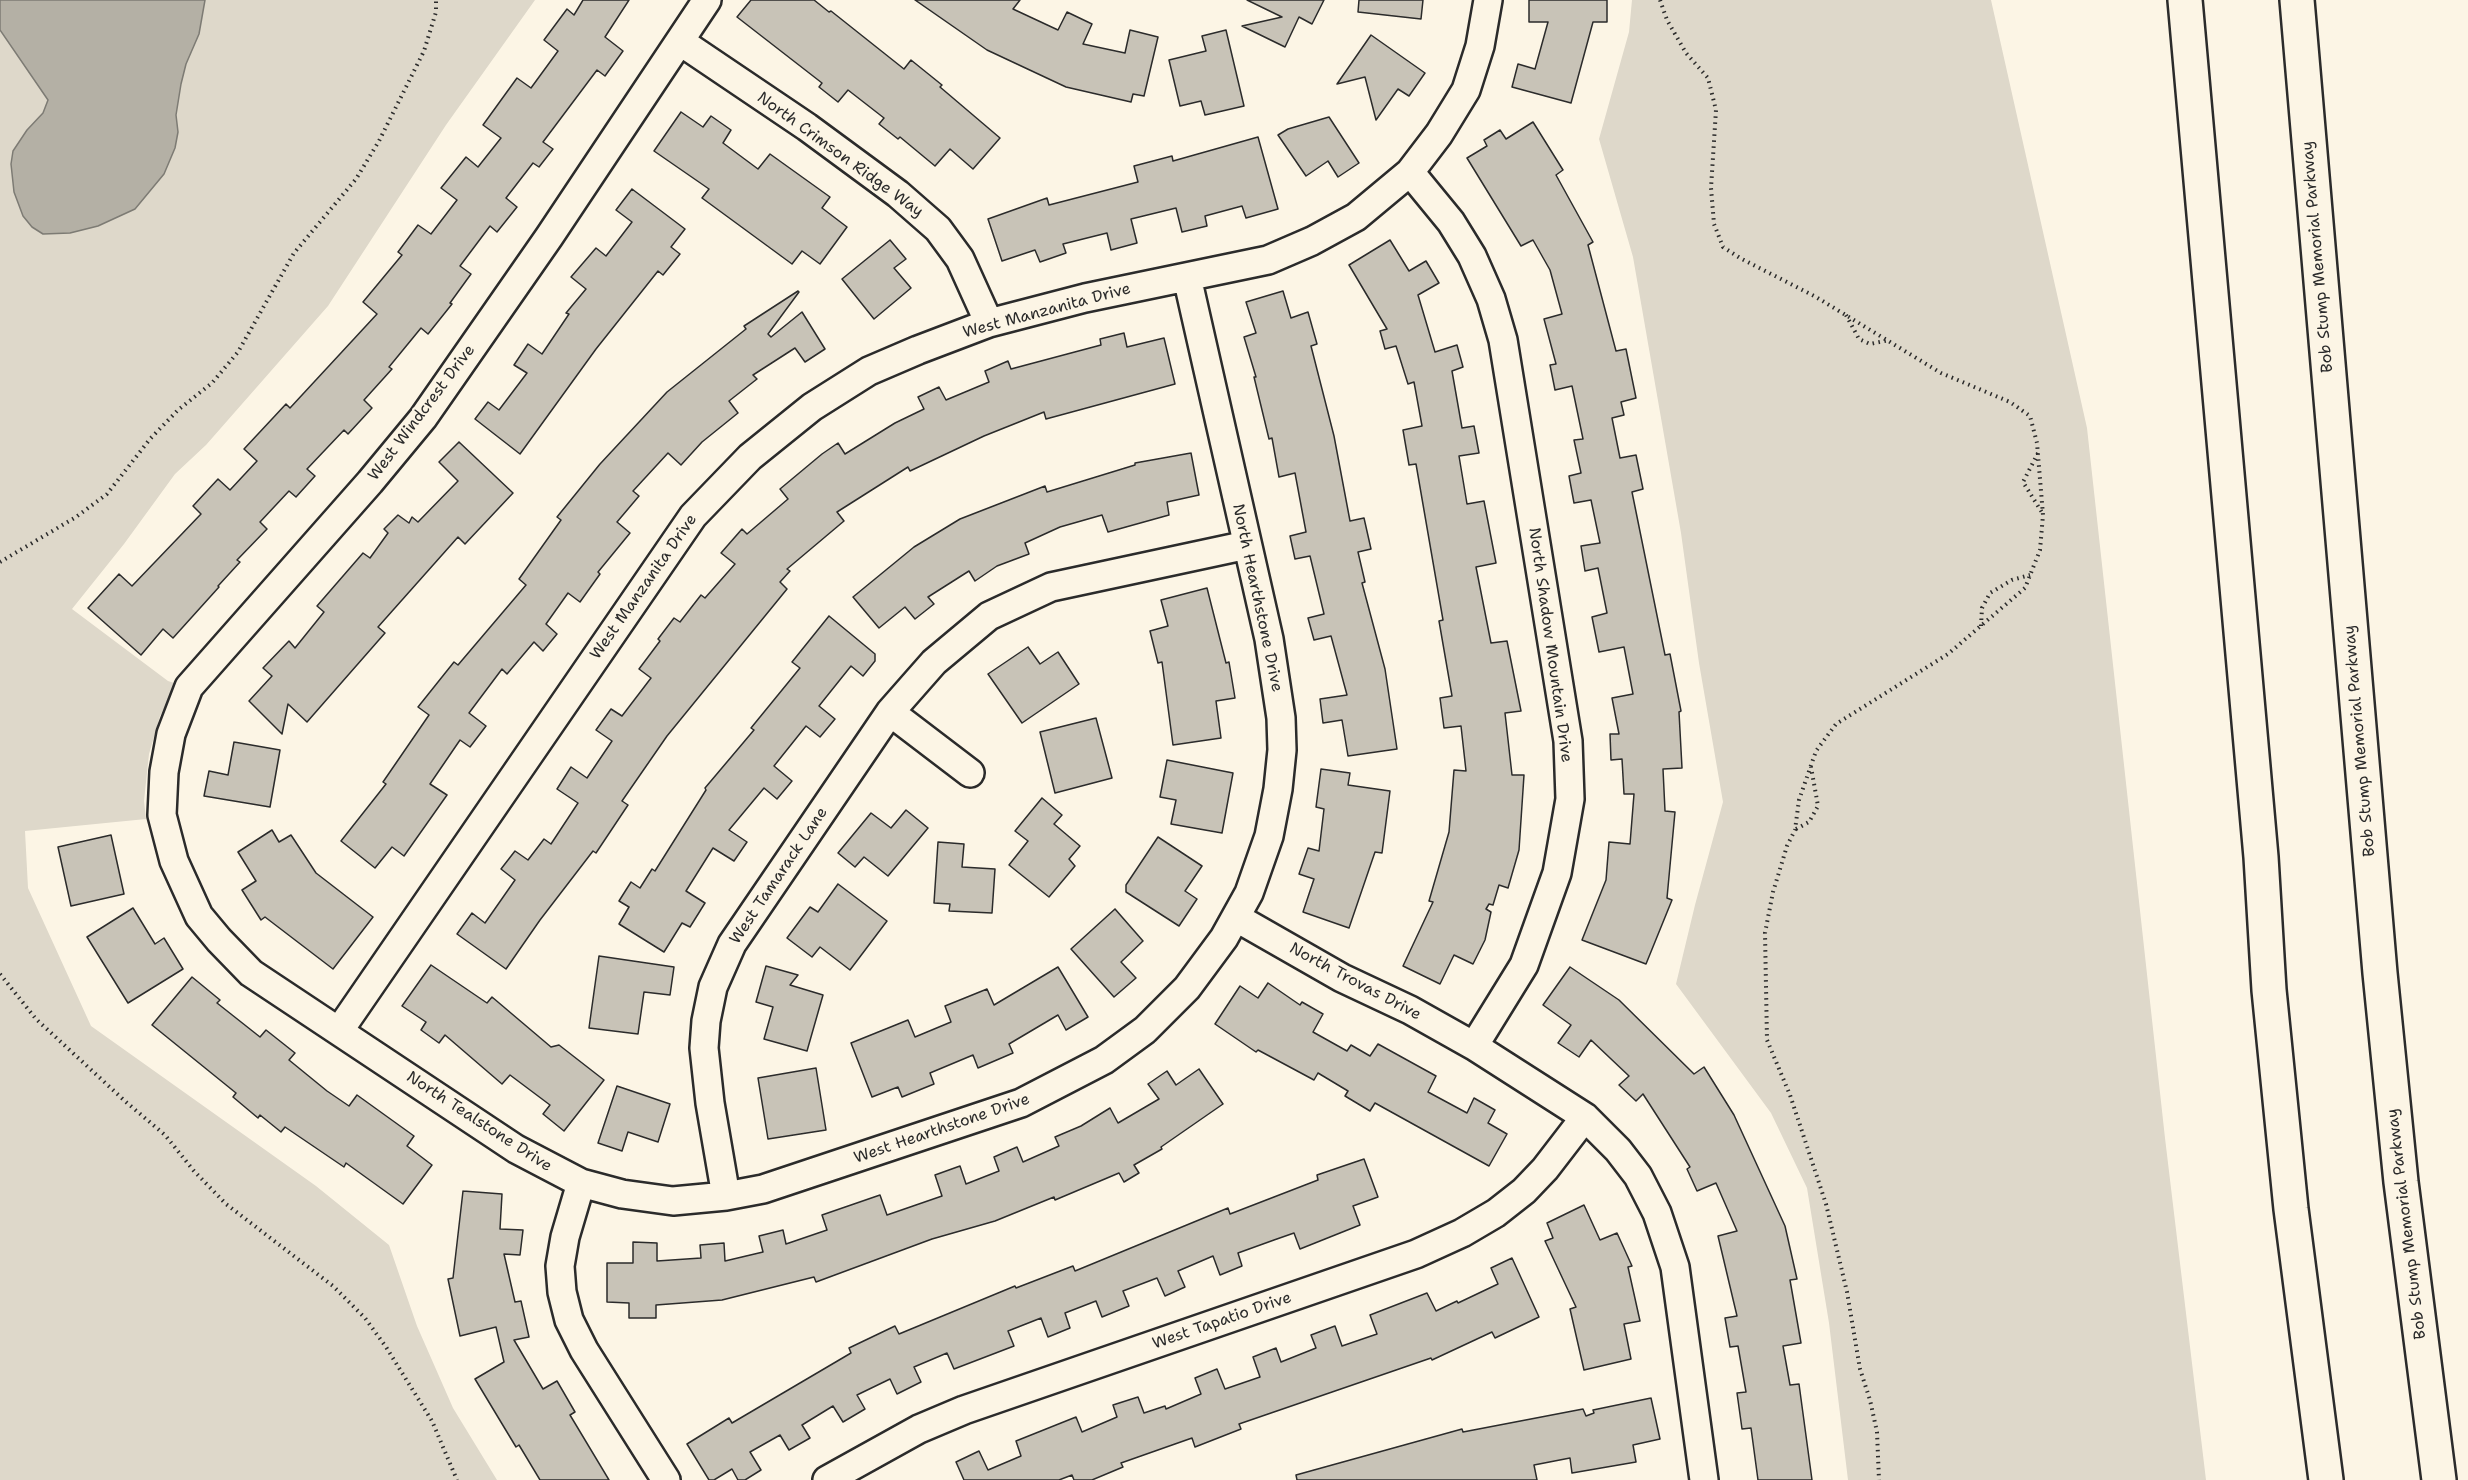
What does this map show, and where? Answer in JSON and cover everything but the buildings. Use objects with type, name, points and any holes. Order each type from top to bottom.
[{"type":"highway","points":[[2185,0],[2260,856],[2269,990],[2293,1221],[2326,1480]]},
{"type":"highway","name":"Bob Stump Memorial Parkway","points":[[2297,0],[2382,985],[2401,1182],[2439,1480]]},
{"type":"street","name":"West Windcrest Drive","points":[[174,861],[162,815],[164,772],[171,734],[189,687],[370,482],[423,418],[549,237],[708,0]]},
{"type":"street","points":[[1410,172],[1439,134],[1466,90],[1480,46],[1488,0]]},
{"type":"street","name":"North Crimson Ridge Way","points":[[681,42],[826,141],[898,194],[938,229],[960,259],[989,323]]},
{"type":"street","name":"West Manzanita Drive","points":[[339,1031],[693,516],[750,457],[812,407],[869,372],[918,350],[989,323],[1085,298],[1268,260],[1312,241],[1356,217],[1410,172]]},
{"type":"street","name":"North Shadow Mountain Drive","points":[[1410,172],[1451,222],[1472,256],[1491,299],[1503,340],[1568,741],[1570,800],[1557,873],[1524,965],[1474,1046]]},
{"type":"street","name":"North Hearthstone Drive","points":[[1187,277],[1269,639],[1281,717],[1282,750],[1278,789],[1269,836],[1249,893],[1237,918]]},
{"type":"street","name":"West Tamarack Lane","points":[[726,1196],[710,1103],[704,1048],[706,1021],[713,987],[732,944],[890,712],[934,662],[989,616],[1051,587],[1247,545]]},
{"type":"street","points":[[890,712],[970,772]]},
{"type":"street","name":"North Tealstone Drive","points":[[174,861],[199,916],[251,973],[516,1149],[581,1183]]},
{"type":"street","name":"North Trovas Drive","points":[[1237,918],[1342,978],[1410,1010],[1474,1046]]},
{"type":"street","name":"West Hearthstone Drive","points":[[581,1183],[622,1194],[673,1201],[726,1196],[763,1189],[1021,1103],[1104,1060],[1144,1030],[1187,988],[1237,918]]},
{"type":"street","points":[[1474,1046],[1585,1117],[1618,1150],[1638,1176],[1657,1213],[1668,1244],[1676,1278],[1704,1480]]},
{"type":"street","name":"West Tapatio Drive","points":[[827,1480],[909,1434],[964,1410],[1416,1254],[1462,1233],[1496,1213],[1524,1191],[1545,1169],[1585,1117]]},
{"type":"street","points":[[581,1183],[565,1237],[560,1266],[562,1292],[569,1320],[584,1350],[666,1480]]},
{"type":"path","points":[[0,562],[76,517],[107,494],[150,439],[178,410],[212,383],[238,352],[294,253],[356,179],[379,141],[424,51],[436,12],[436,0]]},
{"type":"path","points":[[1660,0],[1667,20],[1686,53],[1708,78],[1716,110],[1711,188],[1714,224],[1723,248],[1846,314],[1941,373],[2010,402],[2030,416],[2038,452],[2043,515],[2040,550],[2025,588],[1948,654],[1836,724],[1816,751],[1810,766],[1799,800],[1795,830],[1787,846],[1773,891],[1765,933],[1767,1040],[1790,1095],[1826,1204],[1847,1292],[1860,1369],[1877,1432],[1879,1480]]},
{"type":"path","points":[[1846,314],[1859,339],[1870,344],[1890,340]]},
{"type":"path","points":[[2038,452],[2023,482],[2043,515]]},
{"type":"path","points":[[1981,627],[1982,608],[1990,593],[2012,580],[2030,575]]},
{"type":"path","points":[[1795,830],[1809,822],[1818,806],[1810,766]]},
{"type":"path","points":[[0,974],[36,1019],[165,1135],[194,1171],[226,1204],[333,1286],[365,1318],[432,1420],[457,1480]]},
{"type":"shaded area","points":[[0,0],[535,0],[446,125],[328,306],[206,445],[175,474],[124,544],[72,609],[168,681],[177,684],[160,716],[149,754],[144,801],[146,819],[25,831],[28,888],[91,1026],[316,1186],[389,1245],[417,1326],[453,1408],[497,1480],[0,1480]]},
{"type":"shaded area","points":[[0,0],[205,0],[199,34],[186,64],[181,84],[176,115],[178,132],[175,148],[164,174],[135,209],[98,226],[70,233],[43,234],[32,227],[23,216],[14,192],[11,164],[13,151],[27,130],[43,113],[48,100],[0,30]]},
{"type":"shaded area","points":[[1632,0],[1991,0],[2087,428],[2165,1138],[2206,1480],[1848,1480],[1829,1323],[1807,1188],[1771,1113],[1676,984],[1723,802],[1699,663],[1681,533],[1633,257],[1599,139],[1629,32]]}]
